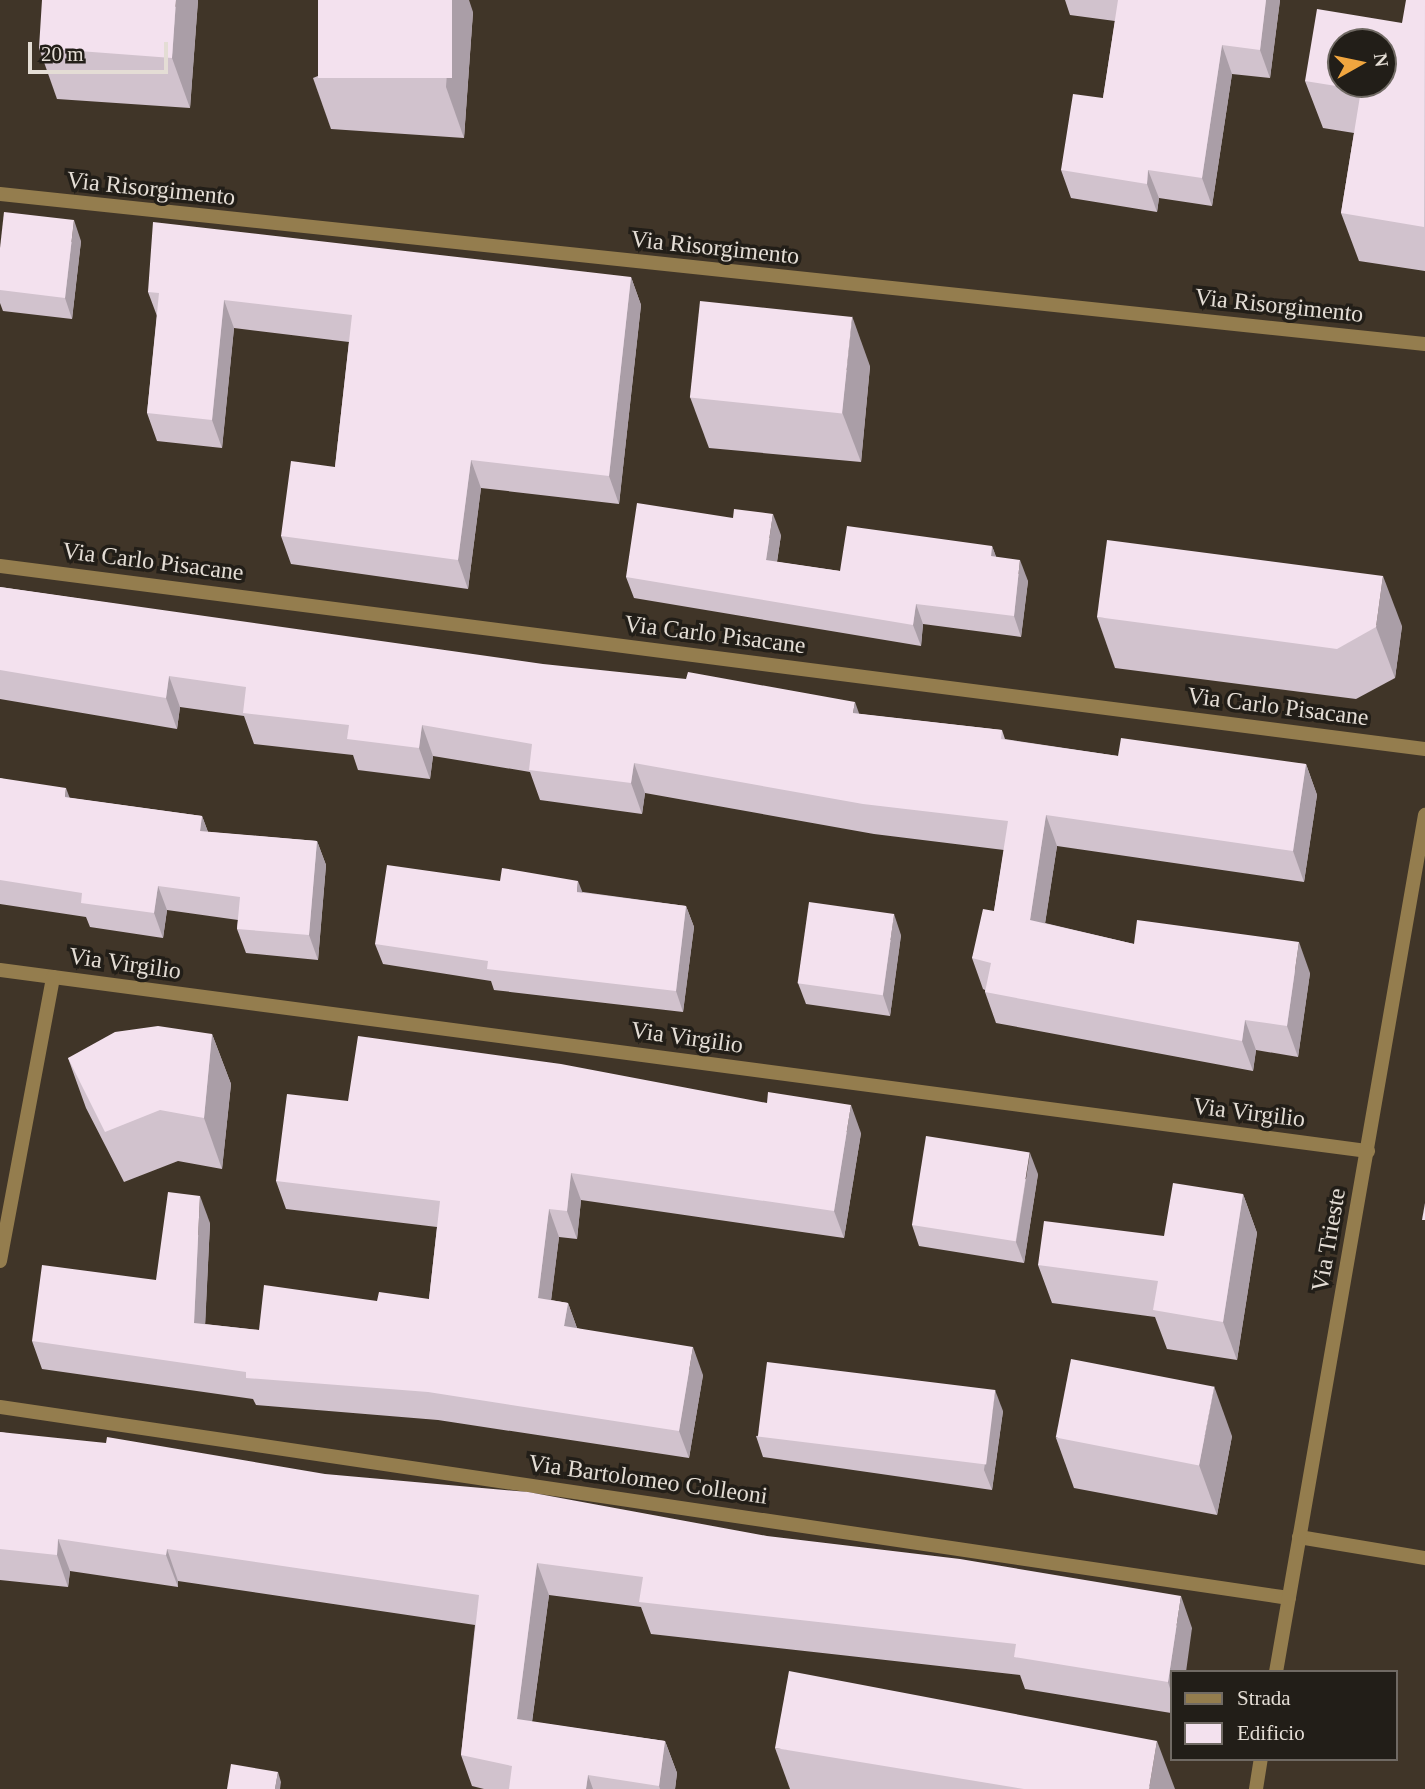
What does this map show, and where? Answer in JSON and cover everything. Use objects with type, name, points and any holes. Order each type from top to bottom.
[{"type":"street","name":"Via Risorgimento","points":[[0,194],[1425,344]]},
{"type":"street","name":"Via Carlo Pisacane","points":[[0,566],[1425,749]]},
{"type":"street","name":"Via Trieste","points":[[1276,1670],[1425,815]]},
{"type":"street","name":"Via Virgilio","points":[[0,970],[1368,1151]]},
{"type":"street","points":[[0,1261],[53,977]]},
{"type":"street","name":"Via Bartolomeo Colleoni","points":[[0,1407],[1289,1598]]},
{"type":"street","points":[[1299,1537],[1425,1558]]},
{"type":"street","points":[[1256,1789],[1261,1761]]},
{"type":"building","points":[[42,0],[176,0],[172,58],[39,48]]},
{"type":"building","points":[[318,0],[452,0],[452,78],[318,78]]},
{"type":"building","points":[[1118,0],[1266,0],[1260,50],[1222,45],[1202,178],[1148,170],[1147,184],[1061,170],[1073,94],[1103,98]]},
{"type":"building","points":[[1406,0],[1425,0],[1424,227],[1341,213],[1360,98],[1397,98],[1397,28],[1327,28],[1327,85],[1305,81],[1317,9],[1402,23]]},
{"type":"building","points":[[4,212],[74,220],[65,298],[0,290],[0,248]]},
{"type":"building","points":[[153,222],[631,277],[609,476],[471,460],[458,560],[281,536],[291,461],[335,467],[352,315],[224,300],[212,420],[147,413],[159,293],[148,292]]},
{"type":"building","points":[[700,301],[852,317],[842,413],[690,397]]},
{"type":"building","points":[[637,503],[733,518],[734,509],[773,514],[766,560],[840,571],[847,526],[992,546],[991,556],[1020,560],[1014,616],[916,604],[913,625],[626,577]]},
{"type":"building","points":[[1107,540],[1383,576],[1376,627],[1337,649],[1097,617]]},
{"type":"building","points":[[0,587],[543,664],[686,679],[688,672],[855,702],[853,713],[1002,730],[1001,739],[1118,756],[1121,738],[1306,764],[1293,851],[1046,815],[1030,920],[1134,944],[1137,920],[1299,942],[1287,1026],[1245,1020],[1242,1041],[985,992],[991,963],[972,958],[983,909],[994,911],[1008,821],[863,804],[634,763],[631,783],[529,770],[532,744],[422,725],[419,748],[347,739],[349,725],[243,713],[246,687],[169,676],[166,698],[0,670]]},
{"type":"building","points":[[0,778],[66,788],[65,797],[202,816],[200,831],[317,841],[309,935],[237,929],[240,897],[158,886],[154,913],[81,903],[82,893],[0,880]]},
{"type":"building","points":[[387,865],[500,881],[502,868],[578,881],[577,892],[686,906],[676,991],[487,969],[488,961],[375,944]]},
{"type":"building","points":[[809,902],[894,914],[883,995],[798,983]]},
{"type":"building","points":[[158,1026],[212,1034],[204,1118],[160,1110],[105,1132],[68,1058],[115,1032]]},
{"type":"building","points":[[358,1036],[561,1064],[767,1103],[768,1092],[851,1105],[834,1211],[571,1173],[567,1211],[549,1209],[538,1298],[568,1303],[564,1326],[693,1347],[679,1431],[428,1392],[246,1378],[246,1372],[32,1341],[42,1265],[156,1280],[168,1192],[200,1196],[194,1323],[259,1330],[264,1285],[377,1301],[379,1292],[429,1299],[440,1201],[276,1181],[287,1094],[348,1101]]},
{"type":"building","points":[[926,1136],[1030,1152],[1016,1241],[912,1225]]},
{"type":"building","points":[[1173,1183],[1243,1194],[1223,1322],[1153,1310],[1158,1281],[1038,1265],[1044,1221],[1164,1236]]},
{"type":"building","points":[[1071,1359],[1214,1387],[1199,1465],[1056,1438]]},
{"type":"building","points":[[767,1362],[995,1390],[986,1464],[758,1436]]},
{"type":"building","points":[[0,1432],[106,1443],[107,1437],[325,1474],[528,1492],[767,1536],[960,1559],[1181,1596],[1168,1682],[1014,1657],[1016,1644],[639,1602],[643,1577],[537,1563],[517,1719],[665,1741],[659,1786],[588,1775],[586,1789],[509,1789],[512,1766],[461,1755],[479,1595],[167,1549],[166,1555],[58,1539],[57,1555],[0,1549]]},
{"type":"building","points":[[789,1671],[1157,1741],[1149,1789],[1024,1789],[775,1748]]},
{"type":"building","points":[[231,1764],[278,1772],[275,1789],[227,1789]]}]
